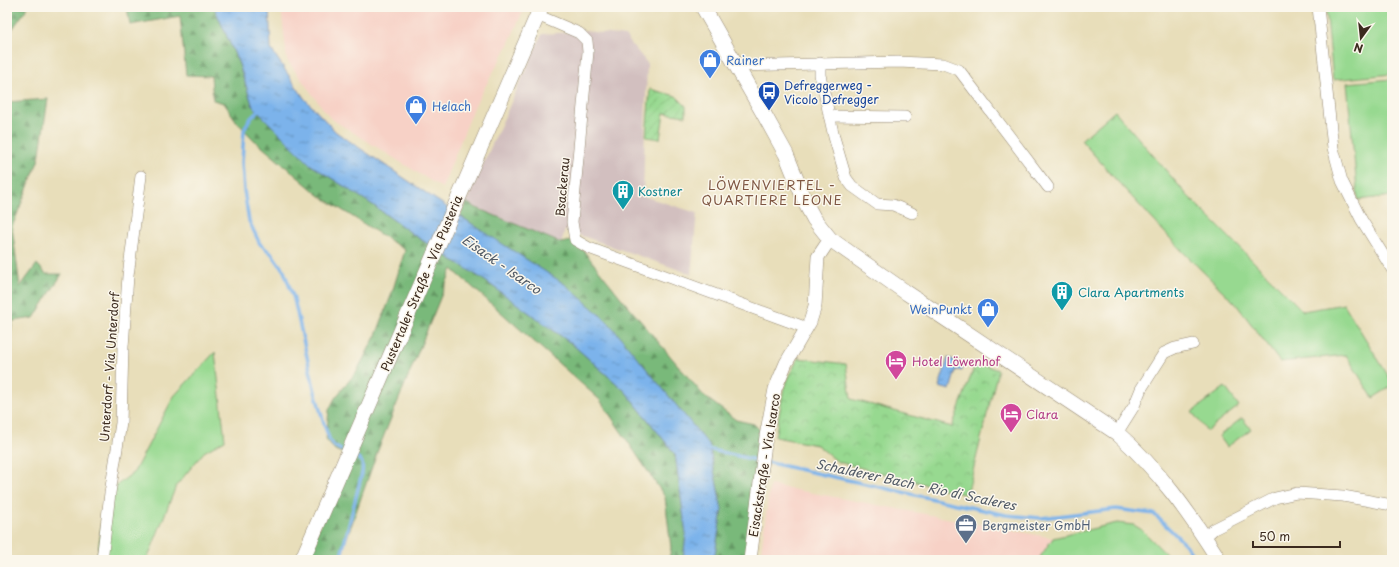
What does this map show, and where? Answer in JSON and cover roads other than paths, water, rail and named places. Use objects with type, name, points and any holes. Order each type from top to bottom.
[{"type":"main road","points":[[703,7],[786,154],[807,206],[814,219],[830,239],[907,293],[1117,433],[1136,449],[1154,470],[1205,537],[1219,560]]},
{"type":"main road","name":"Pustertaler Straße - Via Pusteria","points":[[302,560],[539,11]]},
{"type":"street","points":[[1318,7],[1333,148],[1342,182],[1361,219],[1392,269]]},
{"type":"street","name":"Bsackerau","points":[[539,11],[579,33],[587,41],[588,52],[572,222],[575,240],[589,248],[807,328]]},
{"type":"street","points":[[737,66],[898,62],[943,64],[959,70],[1048,187]]},
{"type":"street","points":[[820,63],[820,75],[846,178],[852,186],[877,204],[893,205],[912,214]]},
{"type":"street","points":[[830,116],[905,117]]},
{"type":"street","name":"Unterdorf - Via Unterdorf","points":[[102,560],[121,423],[123,347],[128,276],[141,176]]},
{"type":"street","name":"Eisackstraße - Via Isarco","points":[[750,560],[766,436],[775,389],[780,376],[807,328],[816,306],[818,257],[830,239]]},
{"type":"street","points":[[1117,433],[1134,406],[1141,389],[1164,354],[1175,348],[1193,344]]},
{"type":"street","points":[[1205,537],[1214,529],[1275,498],[1297,493],[1343,496],[1392,505]]},
{"type":"water","name":"Eisack - Isarco","points":[[214,7],[269,7],[271,49],[304,98],[336,132],[481,230],[566,285],[608,322],[709,445],[722,510],[714,560],[683,560],[686,534],[675,454],[625,391],[572,344],[484,280],[414,235],[373,205],[311,165],[253,107],[239,64]]},
{"type":"water","points":[[948,358],[964,363],[962,371],[956,370],[950,390],[939,387]]},
{"type":"waterway","points":[[260,109],[249,120],[244,130],[242,163],[244,190],[249,221],[260,244],[272,254],[284,271],[294,299],[314,388],[324,424],[330,441],[334,446],[341,450]]},
{"type":"waterway","name":"Schalderer Bach - Rio di Scaleres","points":[[707,449],[760,461]]},
{"type":"waterway","points":[[340,560],[362,473],[362,463],[360,459],[355,456]]},
{"type":"waterway","name":"Schalderer Bach - Rio di Scaleres","points":[[766,462],[1006,515],[1041,518],[1116,509],[1154,514],[1186,545],[1195,560]]},
{"type":"place","name":"Rainer","points":[[710,80]]},
{"type":"place","name":"Defreggerweg - Vicolo Defregger","points":[[769,112]]},
{"type":"place","name":"Helach","points":[[416,126]]},
{"type":"place","name":"Kostner","points":[[623,210]]},
{"type":"place","name":"Clara Apartments","points":[[1062,312]]},
{"type":"place","name":"WeinPunkt","points":[[988,328]]},
{"type":"place","name":"Hotel Löwenhof","points":[[896,380]]},
{"type":"place","name":"Clara","points":[[1011,434]]},
{"type":"place","name":"Bergmeister GmbH","points":[[966,544]]},
{"type":"district","name":"LÖWENVIERTEL - QUARTIERE LEONE","points":[[772,192]]}]
